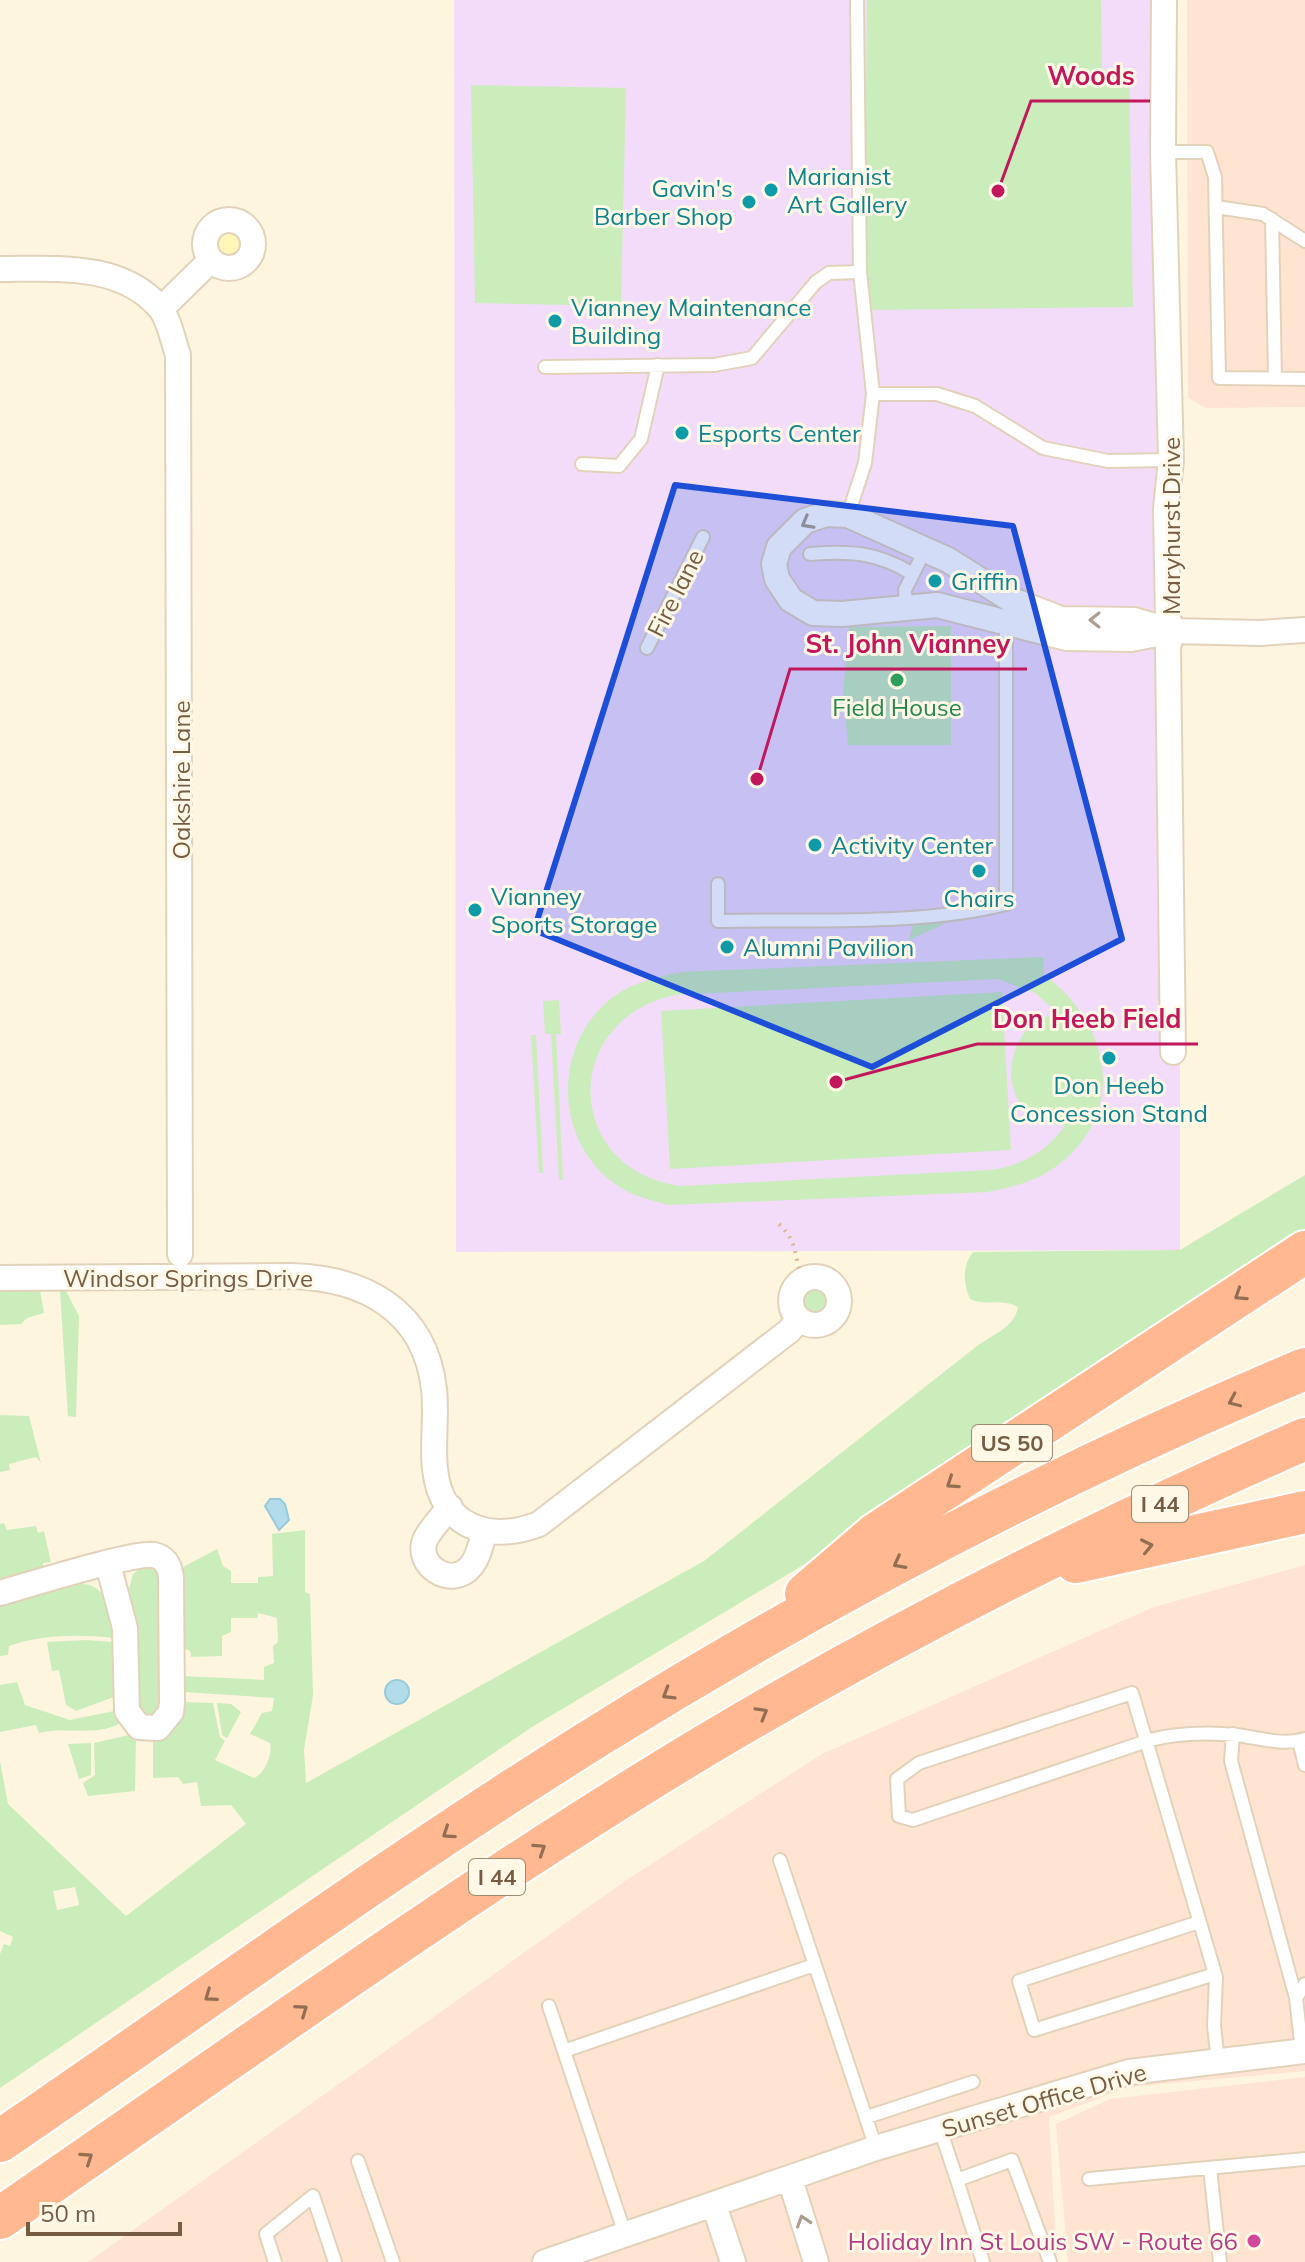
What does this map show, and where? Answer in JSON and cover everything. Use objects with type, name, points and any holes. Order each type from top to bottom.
[{"type":"highway","name":"US 50","points":[[735,1654],[876,1534],[1305,1252]]},
{"type":"highway","name":"I 44","points":[[0,2141],[455,1828],[735,1654],[991,1515],[1305,1369]]},
{"type":"highway","name":"I 44","points":[[0,2218],[590,1817],[805,1688],[1132,1517],[1305,1439]]},
{"type":"highway","points":[[1016,1575],[1305,1512]]},
{"type":"street","name":"Maryhurst Drive","points":[[1164,0],[1163,152],[1171,460],[1166,509],[1168,618],[1172,631],[1168,686],[1173,1052]]},
{"type":"street","points":[[0,269],[74,269],[125,280],[161,309],[211,260]]},
{"type":"street","name":"Oakshire Lane","points":[[161,309],[178,355],[180,1254]]},
{"type":"street","points":[[1172,631],[1134,620],[1061,619],[1010,599],[948,560],[848,515],[826,514],[805,521],[779,547],[774,564],[777,579],[791,600],[813,613],[842,614],[937,605],[1067,638],[1131,639],[1172,631],[1260,633],[1305,630]]},
{"type":"street","name":"Windsor Springs Drive","points":[[0,1278],[291,1276],[339,1280],[358,1287],[388,1303],[412,1329],[422,1346],[435,1394],[436,1477],[450,1507]]},
{"type":"street","points":[[815,1277],[831,1282],[839,1304],[826,1322],[811,1325],[793,1312],[791,1295],[804,1279],[815,1277]]},
{"type":"street","points":[[485,1531],[473,1565],[466,1571],[449,1576],[433,1569],[424,1555],[424,1546],[450,1507],[466,1524],[485,1531],[509,1534],[539,1524],[789,1331],[799,1319]]},
{"type":"street","points":[[0,1593],[108,1564],[144,1555],[162,1558],[168,1564],[172,1702],[171,1712],[158,1728],[139,1727],[127,1711],[125,1628],[108,1564]]},
{"type":"street","name":"Sunset Office Drive","points":[[545,2262],[876,2148],[1129,2072],[1304,2051]]},
{"type":"street","points":[[790,2179],[816,2262]]},
{"type":"street","points":[[714,2205],[733,2262]]},
{"type":"lane","points":[[848,515],[865,463],[873,394],[860,272],[857,0]]},
{"type":"lane","points":[[1163,152],[1207,152],[1215,177],[1219,378],[1305,379]]},
{"type":"lane","points":[[1216,207],[1263,214],[1305,241]]},
{"type":"lane","points":[[1272,219],[1275,379]]},
{"type":"lane","points":[[545,367],[714,365],[752,358],[816,282],[829,273],[860,272]]},
{"type":"lane","points":[[582,464],[619,466],[641,439],[658,365]]},
{"type":"lane","points":[[873,394],[937,394],[975,406],[1043,448],[1108,461],[1171,460]]},
{"type":"lane","name":"Fire lane","points":[[647,648],[703,537]]},
{"type":"lane","points":[[906,606],[905,590],[925,550]]},
{"type":"lane","points":[[810,554],[843,552],[885,557],[911,573]]},
{"type":"lane","points":[[718,884],[718,921],[882,918],[982,910],[1006,904],[1006,622]]},
{"type":"lane","points":[[1218,2061],[1214,2026],[1215,1974],[1144,1742],[1132,1693],[919,1763],[897,1779],[899,1816],[913,1820],[1144,1742],[1159,1737],[1233,1734],[1289,1743],[1302,1740],[1305,1765]]},
{"type":"lane","points":[[1233,1734],[1231,1761],[1300,1997],[1304,2051]]},
{"type":"lane","points":[[780,1860],[876,2148]]},
{"type":"lane","points":[[1199,1922],[1019,1981],[1023,2000],[1034,2030],[1215,1974]]},
{"type":"lane","points":[[564,2051],[814,1965]]},
{"type":"lane","points":[[1300,1997],[1305,1984]]},
{"type":"lane","points":[[549,2006],[625,2234]]},
{"type":"lane","points":[[867,2117],[973,2082]]},
{"type":"lane","points":[[940,2129],[983,2262]]},
{"type":"lane","points":[[1089,2179],[1305,2159]]},
{"type":"lane","points":[[957,2180],[1012,2160],[1050,2262]]},
{"type":"lane","points":[[358,2161],[393,2262]]},
{"type":"lane","points":[[1210,2168],[1220,2262]]},
{"type":"lane","points":[[275,2262],[266,2234],[313,2196],[335,2262]]},
{"type":"path","points":[[779,1224],[791,1236],[804,1279]]},
{"type":"highlighted area","points":[[675,485],[1013,526],[1122,939],[872,1067],[534,930]]},
{"type":"shaded area","points":[[454,0],[1150,0],[1158,542],[1180,658],[1180,1250],[456,1252]]},
{"type":"shaded area","points":[[1187,0],[1305,0],[1305,407],[1206,408],[1188,398]]},
{"type":"shaded area","points":[[1305,1565],[1305,2071],[1129,2087],[1049,2117],[1057,2262],[88,2262],[628,1879],[822,1754],[1154,1607]]},
{"type":"shaded area","points":[[1305,2077],[1305,2262],[1068,2262],[1056,2124],[1110,2099]]},
{"type":"green space","points":[[867,0],[1101,0],[1102,70],[1129,69],[1133,307],[864,310]]},
{"type":"green space","points":[[471,85],[626,88],[621,306],[475,303]]},
{"type":"green space","name":"Field House","points":[[951,626],[951,745],[848,745],[843,694],[849,627]]},
{"type":"green space","points":[[948,921],[919,935],[909,941],[913,924]]},
{"type":"green space","points":[[1043,957],[1044,975],[1068,996],[1085,1019],[1097,1045],[1103,1072],[1101,1099],[1092,1125],[1076,1149],[1051,1170],[1028,1181],[987,1192],[668,1205],[644,1198],[621,1188],[599,1171],[583,1149],[573,1125],[568,1099],[569,1072],[576,1047],[589,1023],[607,1002],[633,986],[681,972]],"holes":[[[998,979],[1035,993],[1059,1014],[1035,1022],[1027,1029],[1012,1060],[1012,1083],[1020,1103],[1029,1112],[1065,1126],[1049,1144],[1013,1165],[990,1170],[681,1186],[642,1175],[614,1153],[597,1126],[591,1094],[595,1062],[611,1033],[637,1010],[675,995]]]},
{"type":"green space","points":[[1002,992],[1011,1150],[670,1169],[661,1011]]},
{"type":"green space","points":[[559,1000],[561,1034],[556,1034],[563,1180],[559,1180],[551,1034],[545,1034],[543,1001]]},
{"type":"green space","points":[[531,1035],[536,1035],[543,1173],[539,1173]]},
{"type":"green space","points":[[1305,1175],[1305,1235],[795,1570],[532,1727],[0,2088],[0,1954],[4,1944],[10,1946],[13,1937],[0,1931],[0,1761],[8,1804],[126,1916],[246,1824],[231,1805],[201,1806],[197,1782],[183,1784],[178,1777],[153,1778],[153,1740],[176,1727],[184,1702],[213,1703],[220,1737],[225,1741],[215,1760],[254,1778],[264,1769],[270,1753],[270,1743],[250,1734],[262,1713],[272,1711],[274,1698],[184,1692],[184,1676],[264,1680],[264,1667],[274,1663],[273,1646],[278,1642],[277,1618],[258,1613],[257,1618],[231,1618],[231,1632],[222,1636],[222,1656],[191,1657],[190,1651],[183,1648],[182,1569],[185,1566],[217,1549],[223,1566],[231,1571],[231,1583],[258,1583],[258,1577],[273,1576],[272,1534],[305,1530],[305,1592],[310,1594],[313,1695],[304,1750],[306,1783],[704,1561],[977,1346],[1002,1330],[1012,1320],[1018,1307],[970,1299],[965,1275],[973,1252],[1180,1250]],"holes":[[[75,1887],[79,1905],[57,1910],[53,1891]]]},
{"type":"green space","points":[[814,1285],[825,1289],[829,1300],[825,1311],[814,1315],[803,1311],[799,1300],[803,1289]]},
{"type":"green space","points":[[0,1290],[40,1290],[44,1313],[27,1318],[21,1324],[0,1325]]},
{"type":"green space","points":[[60,1291],[66,1291],[79,1316],[76,1417],[68,1416]]},
{"type":"green space","points":[[0,1415],[29,1416],[41,1463],[36,1457],[9,1464],[10,1470],[0,1472]]},
{"type":"green space","points":[[4,1523],[7,1530],[36,1526],[38,1533],[44,1531],[51,1562],[43,1563],[43,1569],[0,1580],[0,1524]]},
{"type":"green space","points":[[142,1567],[152,1567],[159,1575],[160,1705],[152,1717],[143,1716],[138,1709],[137,1627],[129,1589],[133,1574]]},
{"type":"green space","points":[[81,1584],[98,1589],[103,1595],[113,1638],[74,1636],[34,1640],[9,1646],[8,1655],[0,1656],[0,1605]]},
{"type":"green space","points":[[47,1642],[113,1642],[114,1697],[76,1711],[66,1705],[59,1670],[52,1671]]},
{"type":"green space","points":[[17,1682],[25,1705],[70,1720],[114,1711],[119,1724],[89,1731],[39,1733],[36,1725],[0,1732],[0,1685]]},
{"type":"green space","points":[[217,1703],[231,1704],[241,1712],[227,1738],[222,1735]]},
{"type":"green space","points":[[129,1735],[136,1738],[135,1791],[88,1796],[83,1783],[95,1775],[94,1743]]},
{"type":"green space","points":[[91,1743],[91,1775],[79,1779],[68,1744]]},
{"type":"sand","points":[[229,230],[240,234],[244,245],[240,256],[229,260],[218,256],[214,245],[218,234]]},
{"type":"water","points":[[270,1499],[280,1499],[285,1504],[289,1520],[279,1530],[265,1506]]},
{"type":"water","points":[[397,1680],[406,1683],[409,1692],[406,1701],[397,1704],[388,1701],[385,1692],[388,1683]]},
{"type":"place","name":"Marianist Art Gallery","points":[[771,190]]},
{"type":"place","name":"Woods","points":[[998,191]]},
{"type":"place","name":"Gavin's Barber Shop","points":[[749,202]]},
{"type":"place","name":"Vianney Maintenance Building","points":[[555,321]]},
{"type":"place","name":"Esports Center","points":[[682,433]]},
{"type":"place","name":"Griffin","points":[[935,581]]},
{"type":"place","name":"Field House","points":[[897,680]]},
{"type":"place","name":"St. John Vianney","points":[[757,779]]},
{"type":"place","name":"Activity Center","points":[[815,845]]},
{"type":"place","name":"Chairs","points":[[979,871]]},
{"type":"place","name":"Vianney Sports Storage","points":[[475,910]]},
{"type":"place","name":"Alumni Pavilion","points":[[727,947]]},
{"type":"place","name":"Don Heeb Concession Stand","points":[[1109,1058]]},
{"type":"place","name":"Don Heeb Field","points":[[836,1082]]},
{"type":"place","name":"Holiday Inn St Louis SW - Route 66","points":[[1254,2241]]}]
